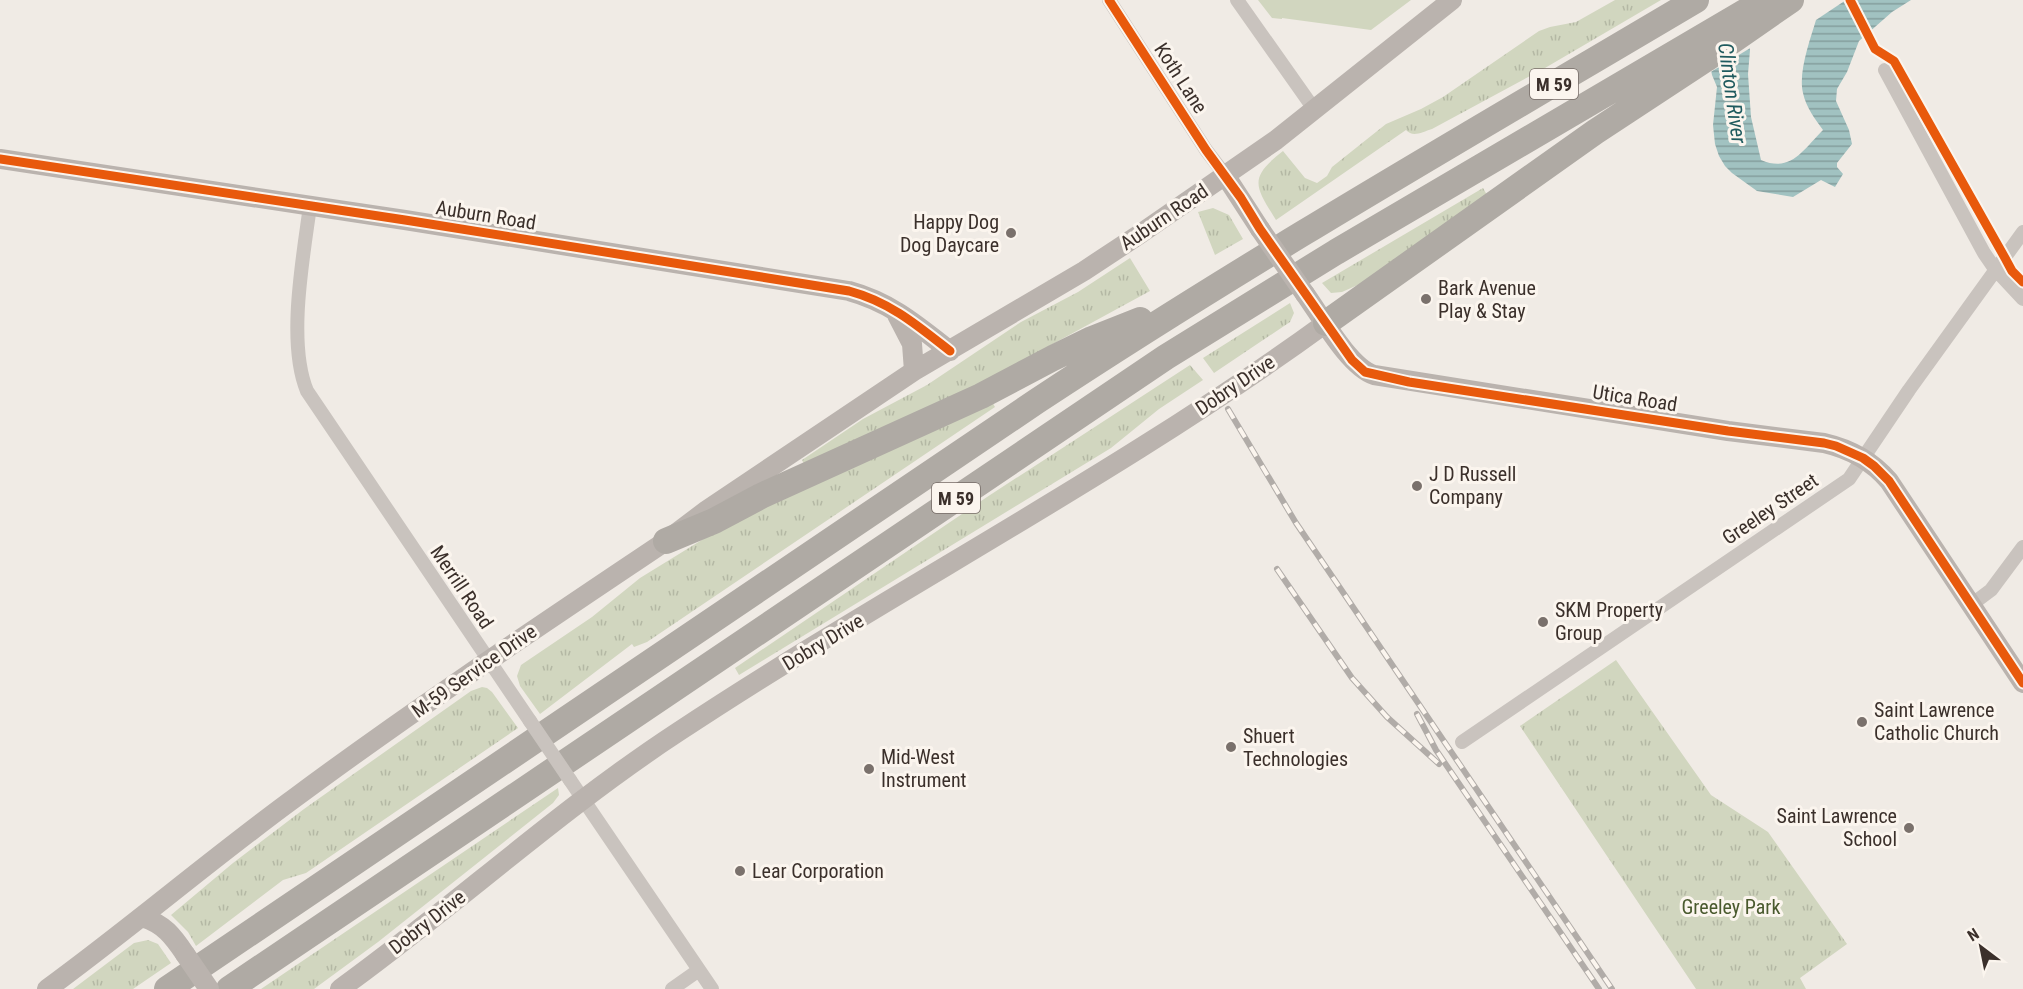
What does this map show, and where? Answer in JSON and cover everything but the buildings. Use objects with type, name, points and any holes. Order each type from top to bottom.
[{"type":"highway","points":[[1326,323],[1613,119],[1704,48],[1753,14],[1791,0]]},
{"type":"highway","name":"M 59","points":[[167,989],[1027,408],[1193,299],[1695,1]]},
{"type":"highway","name":"M 59","points":[[229,989],[1166,357],[1336,252],[1704,48]]},
{"type":"highway","points":[[666,541],[714,521],[761,496],[981,396],[1092,339],[1193,299]]},
{"type":"street","name":"Koth Lane","points":[[1109,0],[1206,150],[1225,175]]},
{"type":"street","points":[[1237,0],[1314,109]]},
{"type":"street","name":"Auburn Road","points":[[914,371],[1084,271],[1276,140],[1452,0]]},
{"type":"street","points":[[1885,70],[1966,223],[1995,269],[2023,299]]},
{"type":"street","name":"Auburn Road","points":[[0,159],[821,286],[868,296],[887,305],[950,351]]},
{"type":"street","name":"Utica Road","points":[[1225,175],[1305,294],[1352,360],[1365,372],[1728,431],[1824,443],[1863,458],[1889,481],[2023,683]]},
{"type":"street","name":"Merrill Road","points":[[310,206],[297,353],[301,376],[316,406],[712,989]]},
{"type":"street","name":"Greeley Street","points":[[1462,742],[1852,475],[1896,409],[2023,232]]},
{"type":"street","points":[[895,311],[912,344],[914,371]]},
{"type":"street","name":"Dobry Drive","points":[[340,989],[583,799],[702,716],[1180,423],[1326,323]]},
{"type":"street","name":"M-59 Service Drive","points":[[47,989],[294,798],[489,660],[666,541],[706,510],[914,371]]},
{"type":"street","points":[[1971,605],[1991,590],[2023,547]]},
{"type":"street","points":[[142,917],[164,927],[176,940],[209,989]]},
{"type":"street","points":[[672,989],[699,970]]},
{"type":"green space","points":[[1258,0],[1411,0],[1371,30],[1272,18]]},
{"type":"green space","points":[[1615,0],[1661,0],[1545,68],[1432,129],[1415,134],[1406,130],[1276,220],[1263,199],[1258,183],[1260,176],[1264,168],[1283,151],[1305,178],[1317,183],[1327,176],[1332,167],[1386,124],[1443,97],[1539,31],[1576,22]]},
{"type":"green space","points":[[1483,188],[1487,195],[1360,284],[1342,292],[1331,293],[1322,283]]},
{"type":"green space","points":[[1213,208],[1229,215],[1243,239],[1215,255],[1198,212]]},
{"type":"green space","points":[[1130,258],[1150,291],[981,383],[805,466],[802,460],[863,419],[927,385],[1021,322],[1078,292]]},
{"type":"green space","points":[[1290,303],[1294,313],[1290,322],[1214,373],[1203,358]]},
{"type":"green space","points":[[1190,365],[1203,380],[1159,409],[1111,448],[739,675],[735,668],[987,497]]},
{"type":"green space","points":[[991,400],[995,407],[647,642],[634,647],[632,644],[540,714],[520,686],[517,676],[521,665],[592,617],[640,578],[705,538],[742,518]]},
{"type":"green space","name":"Greeley Park","points":[[1616,660],[1711,795],[1768,832],[1847,944],[1800,978],[1806,989],[1696,989],[1520,726]]},
{"type":"green space","points":[[482,687],[492,692],[518,728],[306,873],[283,880],[196,946],[188,932],[171,915],[233,863],[304,809],[471,691]]},
{"type":"green space","points":[[558,788],[559,795],[553,803],[378,942],[314,989],[261,989]]},
{"type":"green space","points":[[148,940],[158,944],[171,963],[133,989],[73,989],[134,943]]},
{"type":"water","name":"Clinton River","points":[[1697,0],[1741,0],[1750,50],[1748,74],[1751,117],[1761,160],[1781,164],[1803,152],[1823,130],[1806,103],[1802,85],[1805,56],[1816,20],[1846,0],[1911,0],[1892,12],[1859,41],[1847,72],[1837,89],[1836,101],[1849,130],[1852,144],[1837,163],[1837,167],[1843,174],[1835,187],[1821,180],[1793,197],[1757,191],[1725,166],[1715,144],[1713,125],[1717,87],[1712,75]]},
{"type":"pier","points":[[1694,0],[1743,0],[1752,47],[1709,73]]},
{"type":"railway","points":[[1228,409],[1296,523],[1612,989]]},
{"type":"railway","points":[[1277,569],[1352,678],[1387,717],[1439,764]]},
{"type":"railway","points":[[1417,714],[1436,750],[1599,989]]},
{"type":"cycle path","points":[[1109,0],[1260,229],[1352,360],[1365,372],[1409,382],[1728,431],[1824,443],[1863,458],[1889,481],[2023,683]]},
{"type":"cycle path","points":[[1850,0],[1875,49],[1894,61],[2012,271],[2023,282]]},
{"type":"cycle path","points":[[0,159],[405,220],[849,291],[890,308],[950,351]]},
{"type":"place","name":"Happy Dog Dog Daycare","points":[[1011,233]]},
{"type":"place","name":"Bark Avenue Play & Stay","points":[[1426,299]]},
{"type":"place","name":"J D Russell Company","points":[[1417,486]]},
{"type":"place","name":"SKM Property Group","points":[[1543,622]]},
{"type":"place","name":"Saint Lawrence Catholic Church","points":[[1862,722]]},
{"type":"place","name":"Shuert Technologies","points":[[1231,747]]},
{"type":"place","name":"Mid-West Instrument","points":[[869,769]]},
{"type":"place","name":"Saint Lawrence School","points":[[1909,828]]},
{"type":"place","name":"Lear Corporation","points":[[740,871]]}]
